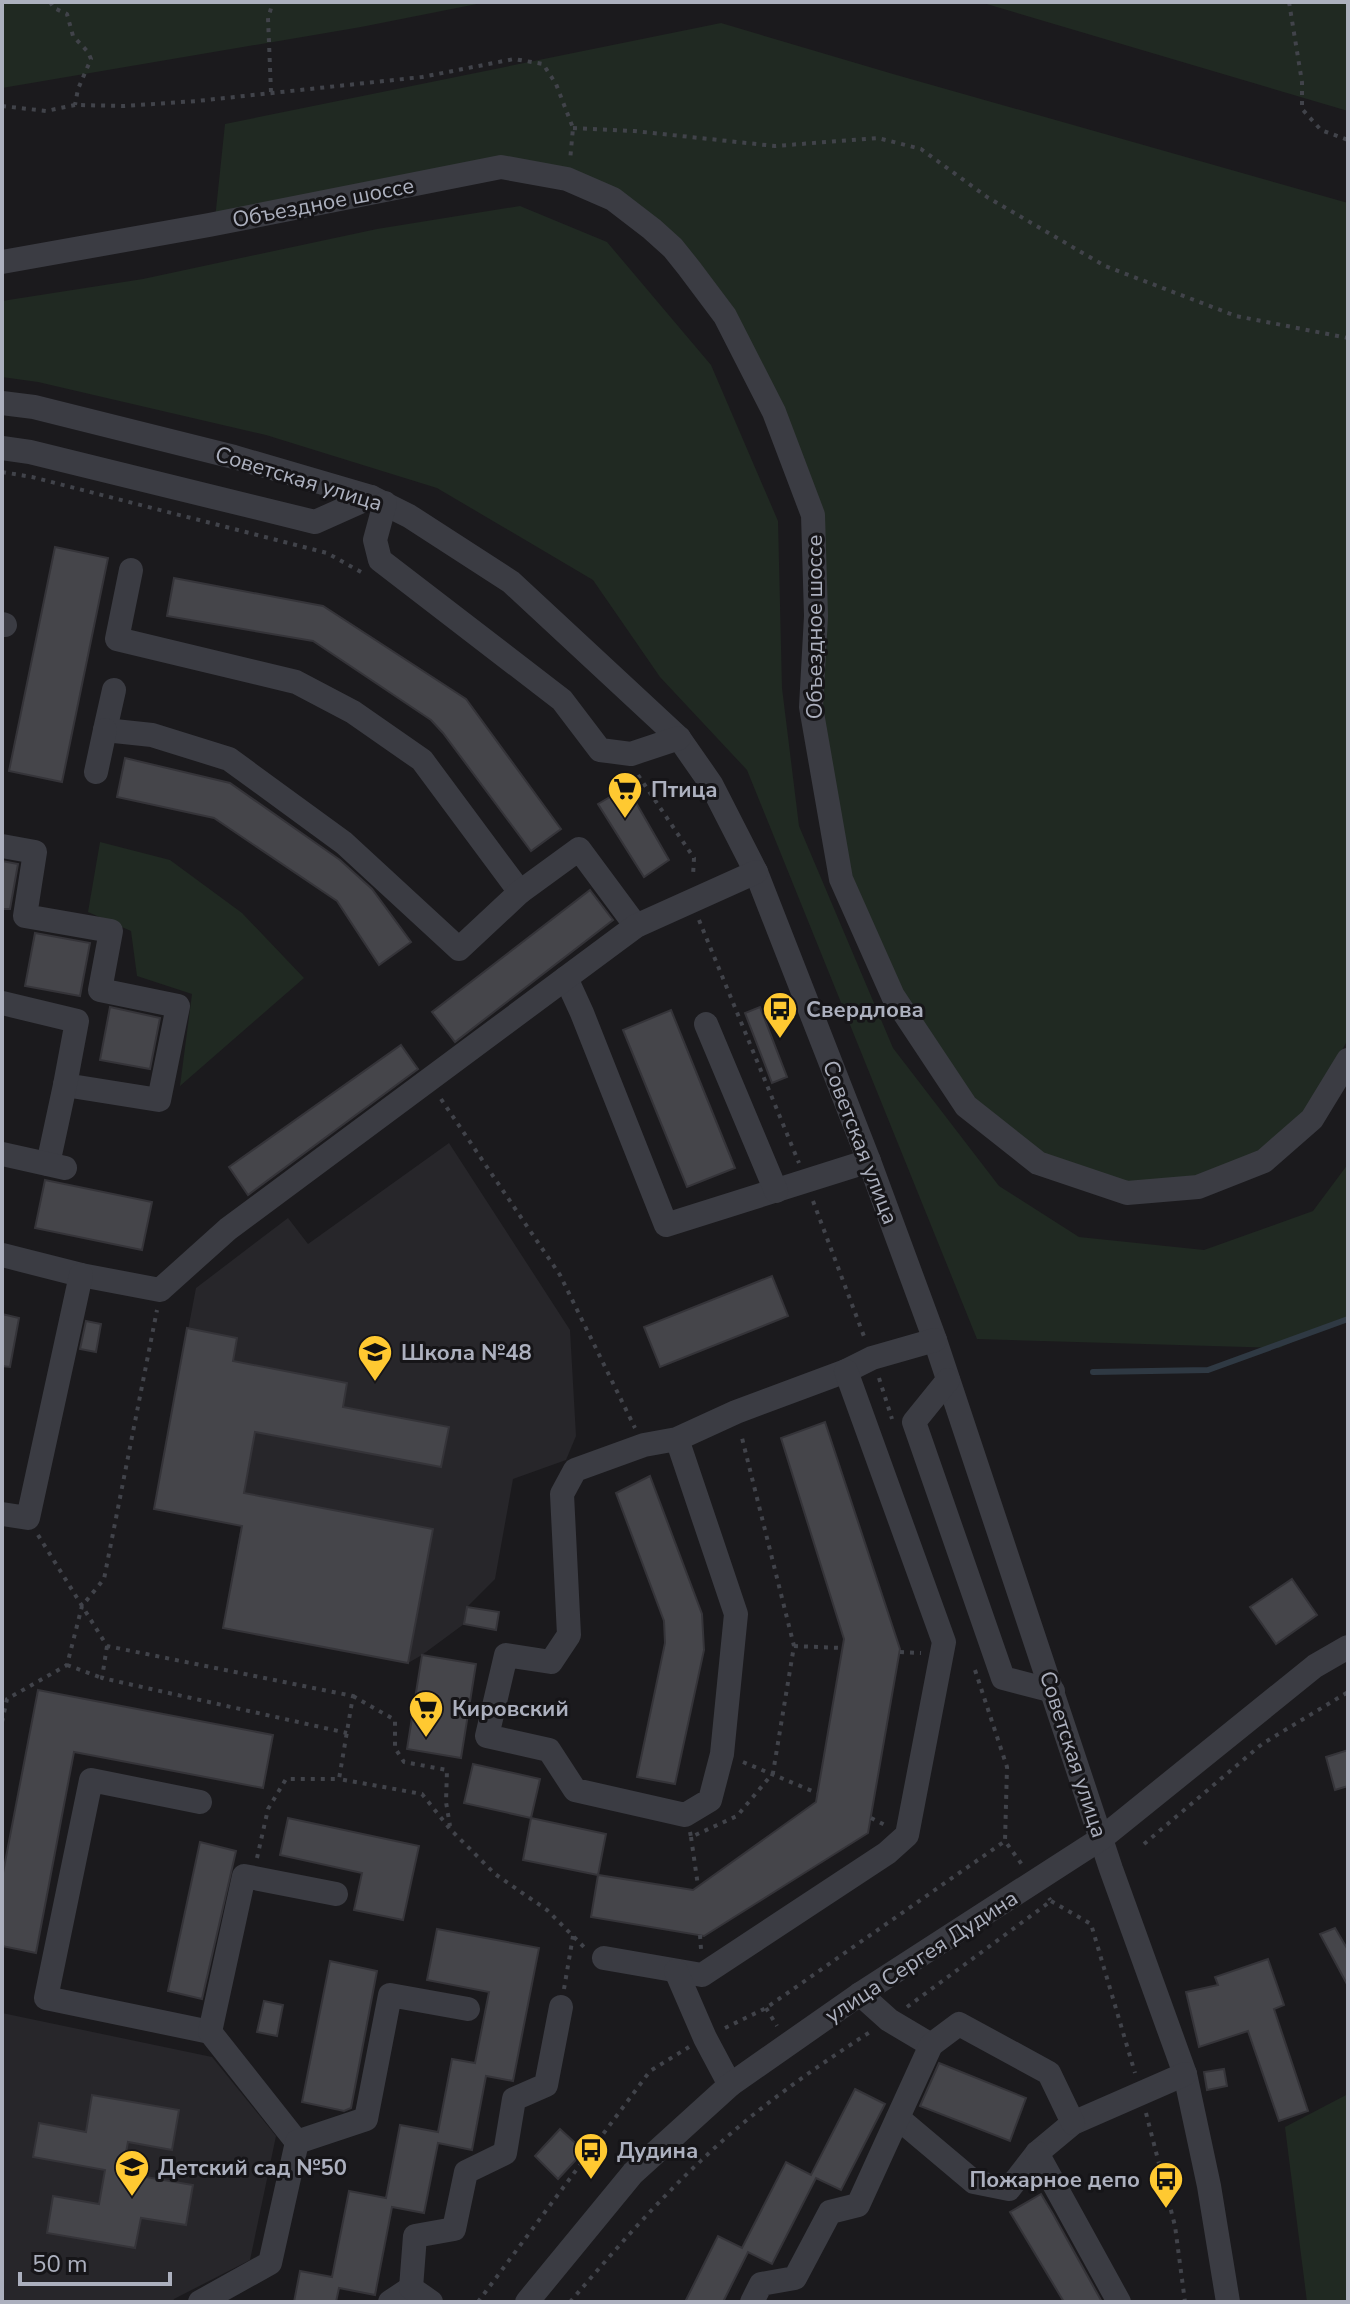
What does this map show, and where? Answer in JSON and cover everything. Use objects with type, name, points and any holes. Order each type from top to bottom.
[{"type":"street","name":"Объездное шоссе","points":[[2,262],[194,228],[501,167],[567,179],[613,199],[673,248],[725,316],[774,412],[813,515],[816,616],[811,707],[841,879],[893,996],[966,1106],[1038,1163],[1127,1193],[1198,1187],[1264,1161],[1312,1119],[1348,1060]]},
{"type":"street","name":"Советская улица","points":[[2,403],[34,407],[234,457],[378,500],[511,582],[679,738],[711,784],[756,872],[935,1340],[1111,1869],[1185,2074],[1209,2186],[1228,2302]]},
{"type":"street","points":[[2,448],[30,452],[315,522],[378,500],[375,540],[380,560],[562,700],[600,750],[631,754],[679,738]]},
{"type":"street","points":[[131,570],[117,639],[296,682],[353,712],[422,760],[520,892]]},
{"type":"street","points":[[96,772],[114,690]]},
{"type":"street","points":[[105,730],[152,735],[229,759],[344,843],[459,949],[520,892],[579,849],[636,926]]},
{"type":"street","points":[[2,846],[35,852],[25,916],[111,931],[100,990],[178,1006],[159,1100],[65,1085]]},
{"type":"street","points":[[2,1255],[81,1275],[160,1290],[228,1229],[636,926],[756,872]]},
{"type":"street","points":[[566,978],[666,1225],[869,1161]]},
{"type":"street","points":[[2,1003],[77,1021],[65,1085],[56,1166],[2,1154]]},
{"type":"street","points":[[706,1024],[776,1191]]},
{"type":"street","points":[[2,1514],[28,1518],[81,1275]]},
{"type":"street","points":[[677,1439],[736,1614],[722,1754],[710,1800],[688,1826],[575,1790],[549,1750],[487,1736],[506,1655],[551,1662],[569,1635],[562,1494],[568,1482],[575,1470],[644,1445],[677,1439],[872,1358],[935,1340]]},
{"type":"street","points":[[604,1958],[702,1975],[887,1853],[907,1835],[944,1642],[846,1371]]},
{"type":"street","points":[[948,1380],[914,1422],[1003,1678],[1053,1691]]},
{"type":"street","name":"улица Сергея Дудина","points":[[527,2302],[633,2173],[730,2085],[860,1994],[1102,1838],[1315,1666],[1348,1647]]},
{"type":"street","points":[[200,1802],[91,1780],[46,1998],[210,2032],[297,2142]]},
{"type":"street","points":[[210,2032],[244,1876],[336,1894]]},
{"type":"street","points":[[676,1971],[705,2038],[730,2085]]},
{"type":"street","points":[[860,1994],[889,2020],[931,2045]]},
{"type":"street","points":[[297,2142],[366,2119],[390,1995],[468,2009]]},
{"type":"street","points":[[390,2302],[421,2295],[415,2236],[454,2229],[466,2172],[505,2153],[514,2099],[546,2085],[561,2007]]},
{"type":"street","points":[[752,2302],[761,2284],[795,2278],[830,2212],[858,2205],[931,2045],[959,2024],[1049,2073],[1073,2123]]},
{"type":"street","points":[[898,2118],[974,2182],[1009,2189],[1037,2153],[1073,2123],[1185,2074]]},
{"type":"street","points":[[200,2302],[270,2263],[297,2142]]},
{"type":"street","points":[[1037,2153],[1119,2302]]},
{"type":"path","points":[[50,2],[54,8],[67,14],[73,36],[91,59],[78,89],[75,105]]},
{"type":"path","points":[[271,92],[268,18],[273,2]]},
{"type":"path","points":[[1289,2],[1302,82],[1302,109],[1321,130],[1348,140]]},
{"type":"path","points":[[2,106],[46,111],[75,105],[168,103],[422,77],[514,59],[543,64],[556,84],[573,128],[567,179]]},
{"type":"path","points":[[573,128],[634,131],[775,146],[878,138],[921,149],[987,197],[1105,266],[1236,316],[1348,338]]},
{"type":"path","points":[[2,472],[32,477],[327,553],[369,576]]},
{"type":"path","points":[[628,771],[639,775],[694,858],[692,901],[806,1182],[892,1419]]},
{"type":"path","points":[[428,1080],[560,1275],[644,1445]]},
{"type":"path","points":[[2,1722],[7,1699],[67,1665],[82,1606],[104,1579],[160,1290]]},
{"type":"path","points":[[698,1886],[688,1826],[737,1816],[773,1773],[794,1646],[736,1412]]},
{"type":"path","points":[[28,1518],[107,1646],[102,1678]]},
{"type":"path","points":[[107,1646],[353,1696],[395,1720],[395,1748],[404,1762],[447,1770],[446,1802],[450,1829]]},
{"type":"path","points":[[794,1646],[843,1648]]},
{"type":"path","points":[[570,2302],[651,2209],[709,2153],[811,2070],[889,2020],[1051,1901],[1005,1841],[1007,1767],[972,1661]]},
{"type":"path","points":[[67,1665],[102,1678],[347,1733]]},
{"type":"path","points":[[1144,1844],[1262,1744],[1348,1692]]},
{"type":"path","points":[[339,1779],[353,1696]]},
{"type":"path","points":[[722,1754],[817,1793]]},
{"type":"path","points":[[253,1878],[268,1809],[286,1779],[339,1779],[422,1794],[450,1829],[495,1874],[547,1910],[594,1956],[604,1958]]},
{"type":"path","points":[[561,2007],[573,1936]]},
{"type":"shaded area","points":[[2,2],[487,2],[361,27],[2,88]]},
{"type":"shaded area","points":[[980,2],[1348,2],[1348,111]]},
{"type":"shaded area","points":[[721,23],[1348,203],[1348,1039],[1307,1117],[1261,1153],[1199,1178],[1132,1188],[1048,1159],[971,1102],[902,995],[850,887],[818,711],[819,512],[730,316],[617,195],[497,163],[215,219],[225,124]]},
{"type":"shaded area","points":[[520,206],[607,242],[711,365],[778,521],[782,688],[799,826],[893,1048],[999,1186],[1079,1237],[1204,1250],[1313,1211],[1348,1164],[1348,1317],[1279,1348],[977,1339],[747,770],[660,677],[593,580],[437,488],[266,435],[38,382],[2,377],[2,301],[143,279],[377,229]]},
{"type":"shaded area","points":[[100,842],[170,860],[242,913],[304,978],[180,1086],[192,994],[137,976],[131,931],[88,912]]},
{"type":"shaded area","name":"Школа №48","points":[[449,1143],[570,1330],[576,1436],[566,1460],[513,1479],[495,1579],[467,1607],[464,1624],[408,1663],[223,1628],[241,1526],[154,1509],[196,1288],[288,1218],[308,1244]]},
{"type":"shaded area","name":"Детский сад №50","points":[[2,2013],[212,2057],[276,2136],[250,2260],[173,2302],[2,2302]]},
{"type":"shaded area","points":[[1348,2094],[1348,2302],[1307,2302],[1285,2127]]},
{"type":"building","points":[[55,547],[108,558],[62,782],[9,771]]},
{"type":"building","points":[[174,578],[323,606],[466,699],[561,829],[531,851],[431,720],[313,641],[167,616]]},
{"type":"building","points":[[125,758],[230,783],[340,860],[372,889],[411,942],[379,965],[337,901],[214,818],[117,797]]},
{"type":"building","points":[[627,787],[669,860],[644,877],[598,804]]},
{"type":"building","points":[[2,861],[18,864],[10,909],[2,909]]},
{"type":"building","points":[[590,890],[613,920],[455,1042],[432,1012]]},
{"type":"building","points":[[35,933],[90,943],[80,996],[25,986]]},
{"type":"building","points":[[110,1007],[160,1018],[150,1069],[100,1060]]},
{"type":"building","points":[[760,1007],[787,1077],[772,1083],[745,1013]]},
{"type":"building","points":[[671,1010],[735,1168],[687,1187],[623,1030]]},
{"type":"building","points":[[401,1045],[418,1069],[248,1195],[229,1167]]},
{"type":"building","points":[[45,1180],[152,1202],[142,1250],[35,1228]]},
{"type":"building","points":[[772,1276],[788,1316],[660,1367],[644,1327]]},
{"type":"building","points":[[2,1314],[19,1318],[10,1367],[2,1366]]},
{"type":"building","points":[[86,1321],[101,1324],[96,1352],[80,1349]]},
{"type":"building","points":[[187,1328],[237,1338],[233,1361],[347,1383],[343,1407],[449,1427],[441,1467],[255,1432],[244,1493],[433,1529],[408,1663],[223,1628],[242,1526],[154,1509]]},
{"type":"building","points":[[825,1422],[900,1649],[868,1833],[704,1936],[591,1917],[598,1875],[693,1890],[816,1802],[844,1639],[781,1438]]},
{"type":"building","points":[[650,1476],[702,1614],[704,1650],[675,1784],[637,1777],[665,1643],[664,1621],[616,1493]]},
{"type":"building","points":[[1292,1579],[1317,1615],[1276,1644],[1250,1607]]},
{"type":"building","points":[[467,1607],[499,1612],[496,1630],[464,1624]]},
{"type":"building","points":[[422,1655],[476,1664],[461,1758],[407,1749]]},
{"type":"building","points":[[38,1690],[273,1735],[263,1788],[74,1752],[36,1953],[2,1946],[2,1878]]},
{"type":"building","points":[[1348,1750],[1348,1786],[1335,1790],[1326,1757]]},
{"type":"building","points":[[473,1764],[540,1779],[531,1818],[464,1803]]},
{"type":"building","points":[[288,1818],[419,1846],[403,1920],[354,1910],[362,1873],[280,1855]]},
{"type":"building","points":[[531,1818],[606,1834],[598,1875],[523,1860]]},
{"type":"building","points":[[200,1842],[236,1851],[202,1999],[168,1991]]},
{"type":"building","points":[[1335,1928],[1348,1950],[1348,1986],[1320,1934]]},
{"type":"building","points":[[437,1929],[539,1948],[513,2081],[486,2076],[472,2150],[438,2143],[424,2213],[392,2207],[375,2295],[339,2288],[336,2302],[294,2302],[300,2271],[332,2277],[349,2191],[386,2198],[400,2125],[438,2132],[452,2059],[475,2063],[489,1992],[427,1980]]},
{"type":"building","points":[[1268,1959],[1284,2005],[1274,2009],[1308,2111],[1279,2121],[1248,2031],[1199,2047],[1186,1992],[1218,1985],[1215,1977]]},
{"type":"building","points":[[330,1961],[377,1971],[351,2108],[344,2111],[302,2102]]},
{"type":"building","points":[[264,2001],[283,2005],[277,2036],[257,2032]]},
{"type":"building","points":[[939,2063],[1026,2098],[1010,2141],[920,2106]]},
{"type":"building","points":[[1224,2069],[1227,2086],[1207,2090],[1204,2072]]},
{"type":"building","points":[[855,2089],[885,2104],[841,2190],[816,2178],[772,2264],[748,2252],[723,2302],[685,2302],[718,2236],[742,2248],[786,2162],[811,2175]]},
{"type":"building","points":[[92,2095],[179,2110],[172,2150],[128,2142],[122,2173],[193,2185],[186,2225],[141,2218],[135,2248],[47,2233],[53,2196],[99,2204],[105,2170],[33,2157],[39,2123],[86,2132]]},
{"type":"building","points":[[560,2129],[584,2151],[558,2179],[535,2156]]},
{"type":"building","points":[[1041,2194],[1102,2302],[1064,2302],[1010,2212]]},
{"type":"waterway","points":[[1093,1372],[1208,1370],[1348,1319]]},
{"type":"place","name":"Птица","points":[[625,820]]},
{"type":"place","name":"Свердлова","points":[[780,1040]]},
{"type":"place","name":"Школа №48","points":[[375,1383]]},
{"type":"place","name":"Кировский","points":[[426,1739]]},
{"type":"place","name":"Дудина","points":[[591,2181]]},
{"type":"place","name":"Детский сад №50","points":[[132,2198]]},
{"type":"place","name":"Пожарное депо","points":[[1166,2210]]}]
